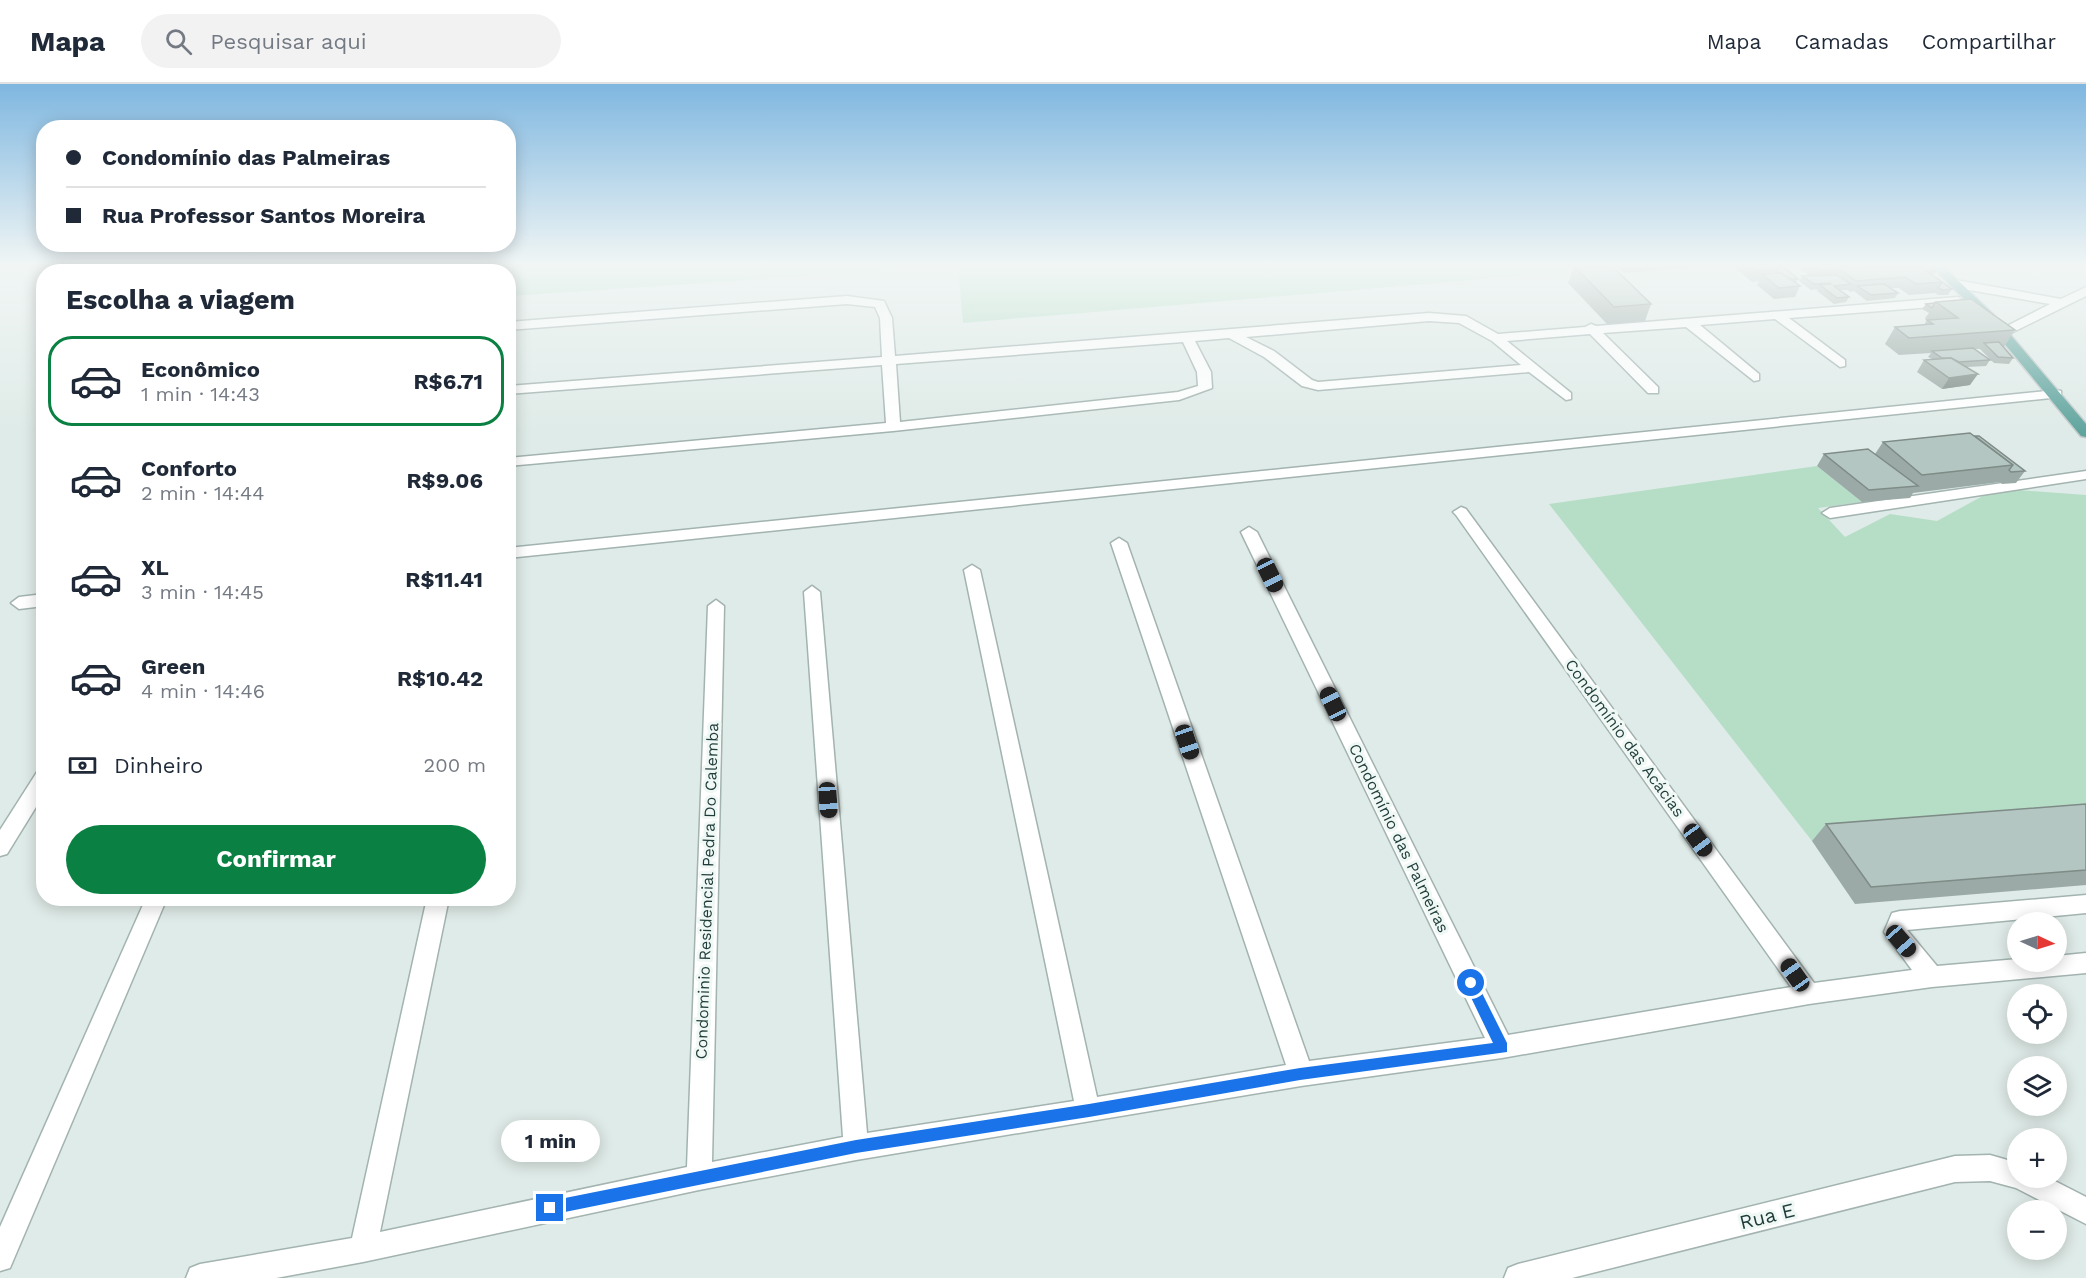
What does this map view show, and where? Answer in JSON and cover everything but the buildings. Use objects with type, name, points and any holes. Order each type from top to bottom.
[{"type":"main road","points":[[1992,321],[2056,394],[2086,433]]},
{"type":"street","points":[[516,325],[579,321]]},
{"type":"street","points":[[885,321],[893,427]]},
{"type":"street","points":[[516,389],[1187,338],[1377,321]]},
{"type":"street","points":[[1463,321],[1496,338],[1566,396]]},
{"type":"street","points":[[1687,321],[1754,377]]},
{"type":"street","points":[[1496,338],[1691,321]]},
{"type":"street","points":[[1785,321],[1840,363]]},
{"type":"street","points":[[2003,333],[2028,321]]},
{"type":"street","points":[[1592,328],[1653,390]]},
{"type":"street","points":[[1231,334],[1269,354],[1307,383],[1318,386],[1533,368]]},
{"type":"street","points":[[516,461],[893,427],[1199,392],[1205,388],[1204,372],[1187,338]]},
{"type":"street","points":[[516,552],[2056,394]]},
{"type":"street","points":[[1830,513],[2086,476]]},
{"type":"street","name":"Condomínio das Acácias","points":[[1461,512],[1809,994]]},
{"type":"street","name":"Condomínio das Palmeiras","points":[[1249,532],[1502,1047]]},
{"type":"street","points":[[1119,543],[1300,1074]]},
{"type":"street","points":[[972,570],[1089,1111]]},
{"type":"street","points":[[812,592],[856,1147]]},
{"type":"street","points":[[18,603],[36,601]]},
{"type":"street","name":"Condominio Residencial Pedra Do Calemba","points":[[699,1177],[716,606]]},
{"type":"street","points":[[0,848],[36,790]]},
{"type":"street","points":[[1932,977],[1895,933],[1900,920],[2086,904]]},
{"type":"street","points":[[0,1258],[154,906]]},
{"type":"street","points":[[363,1248],[436,906]]},
{"type":"street","points":[[200,1278],[363,1248],[699,1177],[856,1147],[1089,1111],[1300,1074],[1502,1047],[1809,994],[1932,977],[2086,963]]},
{"type":"street","name":"Rua E","points":[[1518,1278],[1955,1169],[1990,1168],[2007,1173]]},
{"type":"street","points":[[2042,1188],[2086,1212]]},
{"type":"green space","points":[[963,321],[990,321],[963,323]]},
{"type":"green space","points":[[1817,466],[1862,502],[1818,508],[1845,537],[1890,514],[1937,521],[1988,493],[2018,490],[2086,495],[2086,820],[1812,841],[1549,504]]},
{"type":"route","points":[[550,1208],[856,1147],[1089,1111],[1300,1074],[1502,1047],[1471,983]]}]
